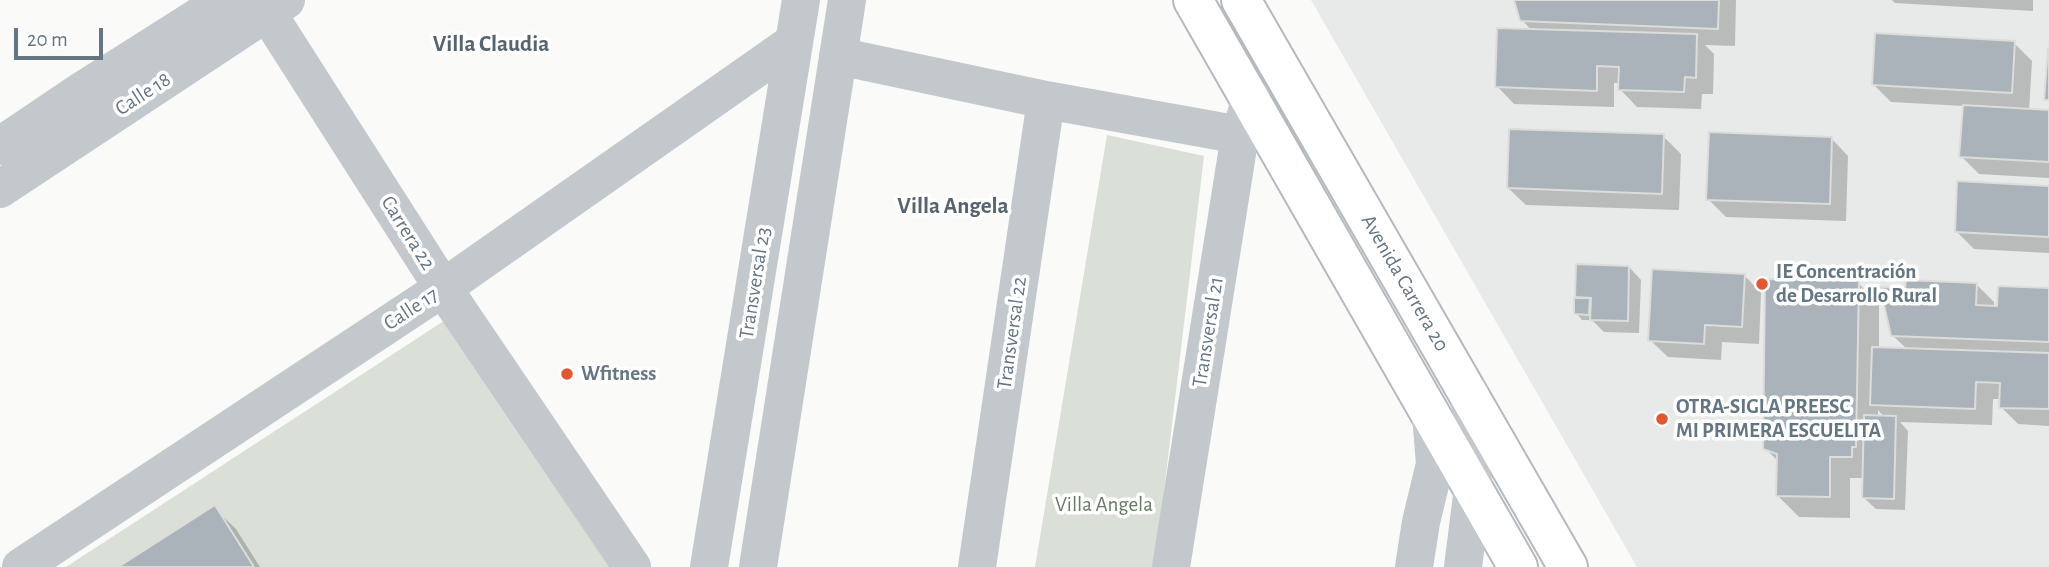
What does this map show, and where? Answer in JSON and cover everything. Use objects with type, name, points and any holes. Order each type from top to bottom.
[{"type":"main road","name":"Avenida Carrera 20","points":[[1193,0],[1518,567]]},
{"type":"main road","name":"Avenida Carrera 20","points":[[1241,0],[1568,567]]},
{"type":"street","name":"Calle 18","points":[[0,189],[94,104],[225,0]]},
{"type":"street","name":"Transversal 23","points":[[709,567],[801,0]]},
{"type":"street","points":[[758,567],[846,0]]},
{"type":"street","name":"Calle 18","points":[[0,146],[94,104],[271,4]]},
{"type":"street","name":"Carrera 22","points":[[271,4],[443,288],[632,567]]},
{"type":"street","name":"Calle 17","points":[[20,567],[443,288],[794,42]]},
{"type":"street","points":[[838,56],[1046,100],[1240,135]]},
{"type":"street","name":"Transversal 21","points":[[1171,567],[1240,135],[1251,98]]},
{"type":"street","name":"Transversal 22","points":[[977,567],[1046,100]]},
{"type":"street","points":[[1463,567],[1473,488],[1470,395]]},
{"type":"street","points":[[1414,567],[1421,522],[1436,464],[1431,415]]},
{"type":"shaded area","name":"IE Concentración de Desarrollo Rural","points":[[1311,0],[2049,0],[2049,567],[1637,567]]},
{"type":"green space","name":"Villa Angela","points":[[1107,135],[1204,156],[1155,567],[1035,567]]},
{"type":"green space","points":[[450,317],[616,567],[66,567]]},
{"type":"building","points":[[1514,0],[1719,0],[1718,29],[1520,21]]},
{"type":"building","points":[[1497,28],[1697,34],[1696,78],[1685,77],[1684,92],[1618,90],[1619,67],[1597,66],[1597,91],[1495,87]]},
{"type":"building","points":[[1875,33],[2015,41],[2012,93],[1872,85]]},
{"type":"building","points":[[2048,48],[2049,100],[2044,100]]},
{"type":"building","points":[[1963,105],[2049,110],[2049,162],[1959,157]]},
{"type":"building","points":[[1509,129],[1664,134],[1662,194],[1507,188]]},
{"type":"building","points":[[1709,132],[1832,137],[1830,204],[1706,200]]},
{"type":"building","points":[[1957,181],[2049,186],[2049,237],[1955,232]]},
{"type":"building","points":[[1576,264],[1629,266],[1628,321],[1590,320],[1591,298],[1575,297]]},
{"type":"building","points":[[1652,269],[1745,274],[1742,327],[1705,325],[1704,344],[1648,341]]},
{"type":"building","points":[[1765,279],[1859,281],[1856,447],[1852,447],[1852,457],[1830,457],[1830,497],[1776,496],[1777,454],[1763,449]]},
{"type":"building","points":[[1906,280],[1977,283],[1976,305],[1997,306],[1998,286],[2049,288],[2049,342],[1891,336],[1880,287],[1905,288]]},
{"type":"building","points":[[1574,298],[1590,298],[1589,315],[1574,314]]},
{"type":"building","points":[[1872,347],[2049,353],[2049,409],[1999,408],[2000,383],[1976,382],[1975,409],[1870,405]]},
{"type":"building","points":[[1864,415],[1896,416],[1894,499],[1862,498]]},
{"type":"building","points":[[215,505],[254,567],[118,567]]},
{"type":"place","name":"IE Concentración de Desarrollo Rural","points":[[1762,284]]},
{"type":"place","name":"Wfitness","points":[[567,374]]},
{"type":"place","name":"OTRA-SIGLA PREESC MI PRIMERA ESCUELITA","points":[[1662,419]]},
{"type":"district","name":"Villa Claudia","points":[[491,44]]},
{"type":"district","name":"Villa Angela","points":[[953,206]]}]
